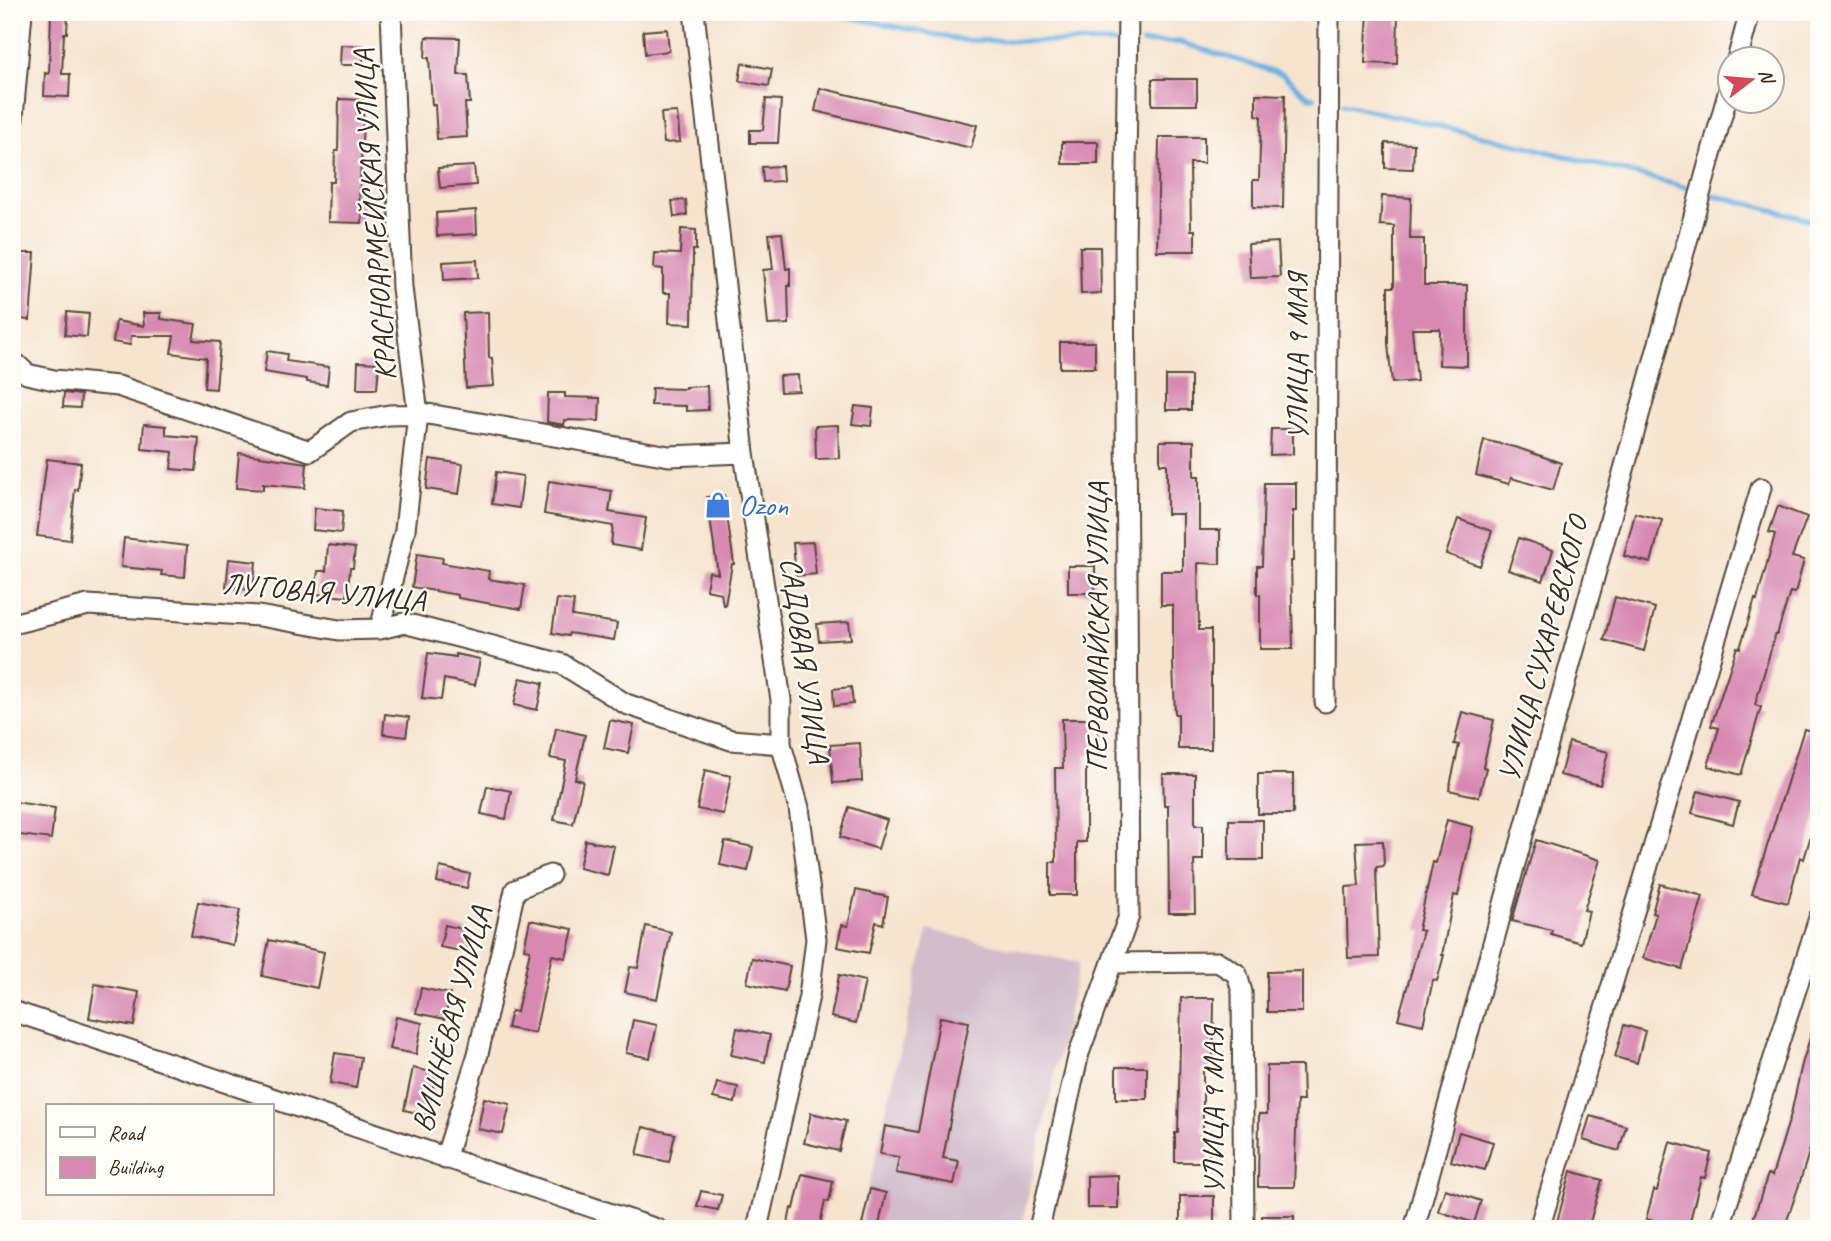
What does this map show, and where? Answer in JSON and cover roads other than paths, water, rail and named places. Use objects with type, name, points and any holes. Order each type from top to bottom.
[{"type":"street","points":[[12,129],[22,12]]},
{"type":"street","name":"КРАСНОАРМЕЙСКАЯ УЛИЦА","points":[[391,12],[402,288],[418,414]]},
{"type":"street","name":"САДОВАЯ УЛИЦА","points":[[694,12],[744,453],[782,700],[781,744],[799,808],[816,939],[808,996],[757,1229]]},
{"type":"street","name":"ПЕРВОМАЙСКАЯ УЛИЦА","points":[[1038,1229],[1079,1053],[1129,916],[1125,250],[1128,12]]},
{"type":"street","name":"УЛИЦА 9 МАЯ","points":[[1325,702],[1329,12]]},
{"type":"street","points":[[1741,46],[1750,12]]},
{"type":"street","name":"УЛИЦА СУХАРЕВСКОГО","points":[[1414,1229],[1722,116]]},
{"type":"street","name":"КРАСНОАРМЕЙСКАЯ УЛИЦА","points":[[12,360],[27,374],[54,380],[118,386],[310,451],[351,422],[389,415],[428,414],[669,456],[744,453]]},
{"type":"street","points":[[380,629],[405,530],[418,414]]},
{"type":"street","points":[[1539,1229],[1761,488]]},
{"type":"street","name":"ЛУГОВАЯ УЛИЦА","points":[[12,624],[88,605],[259,616],[339,630],[380,629],[404,623],[562,664],[626,704],[730,740],[781,744]]},
{"type":"street","name":"ВИШНЁВАЯ УЛИЦА","points":[[445,1159],[478,1054],[515,890],[550,875]]},
{"type":"street","points":[[1719,1229],[1819,918]]},
{"type":"street","name":"УЛИЦА 9 МАЯ","points":[[1112,963],[1218,962],[1237,974],[1242,992],[1244,1229]]},
{"type":"street","points":[[12,1011],[185,1067],[445,1159],[657,1229]]},
{"type":"waterway","points":[[825,12],[961,40],[1114,43]]},
{"type":"waterway","points":[[1142,43],[1179,42],[1282,74],[1309,97],[1315,98]]},
{"type":"waterway","points":[[1342,104],[1522,145],[1696,190]]},
{"type":"waterway","points":[[1706,193],[1819,222]]},
{"type":"place","name":"Ozon","points":[[718,505]]}]
